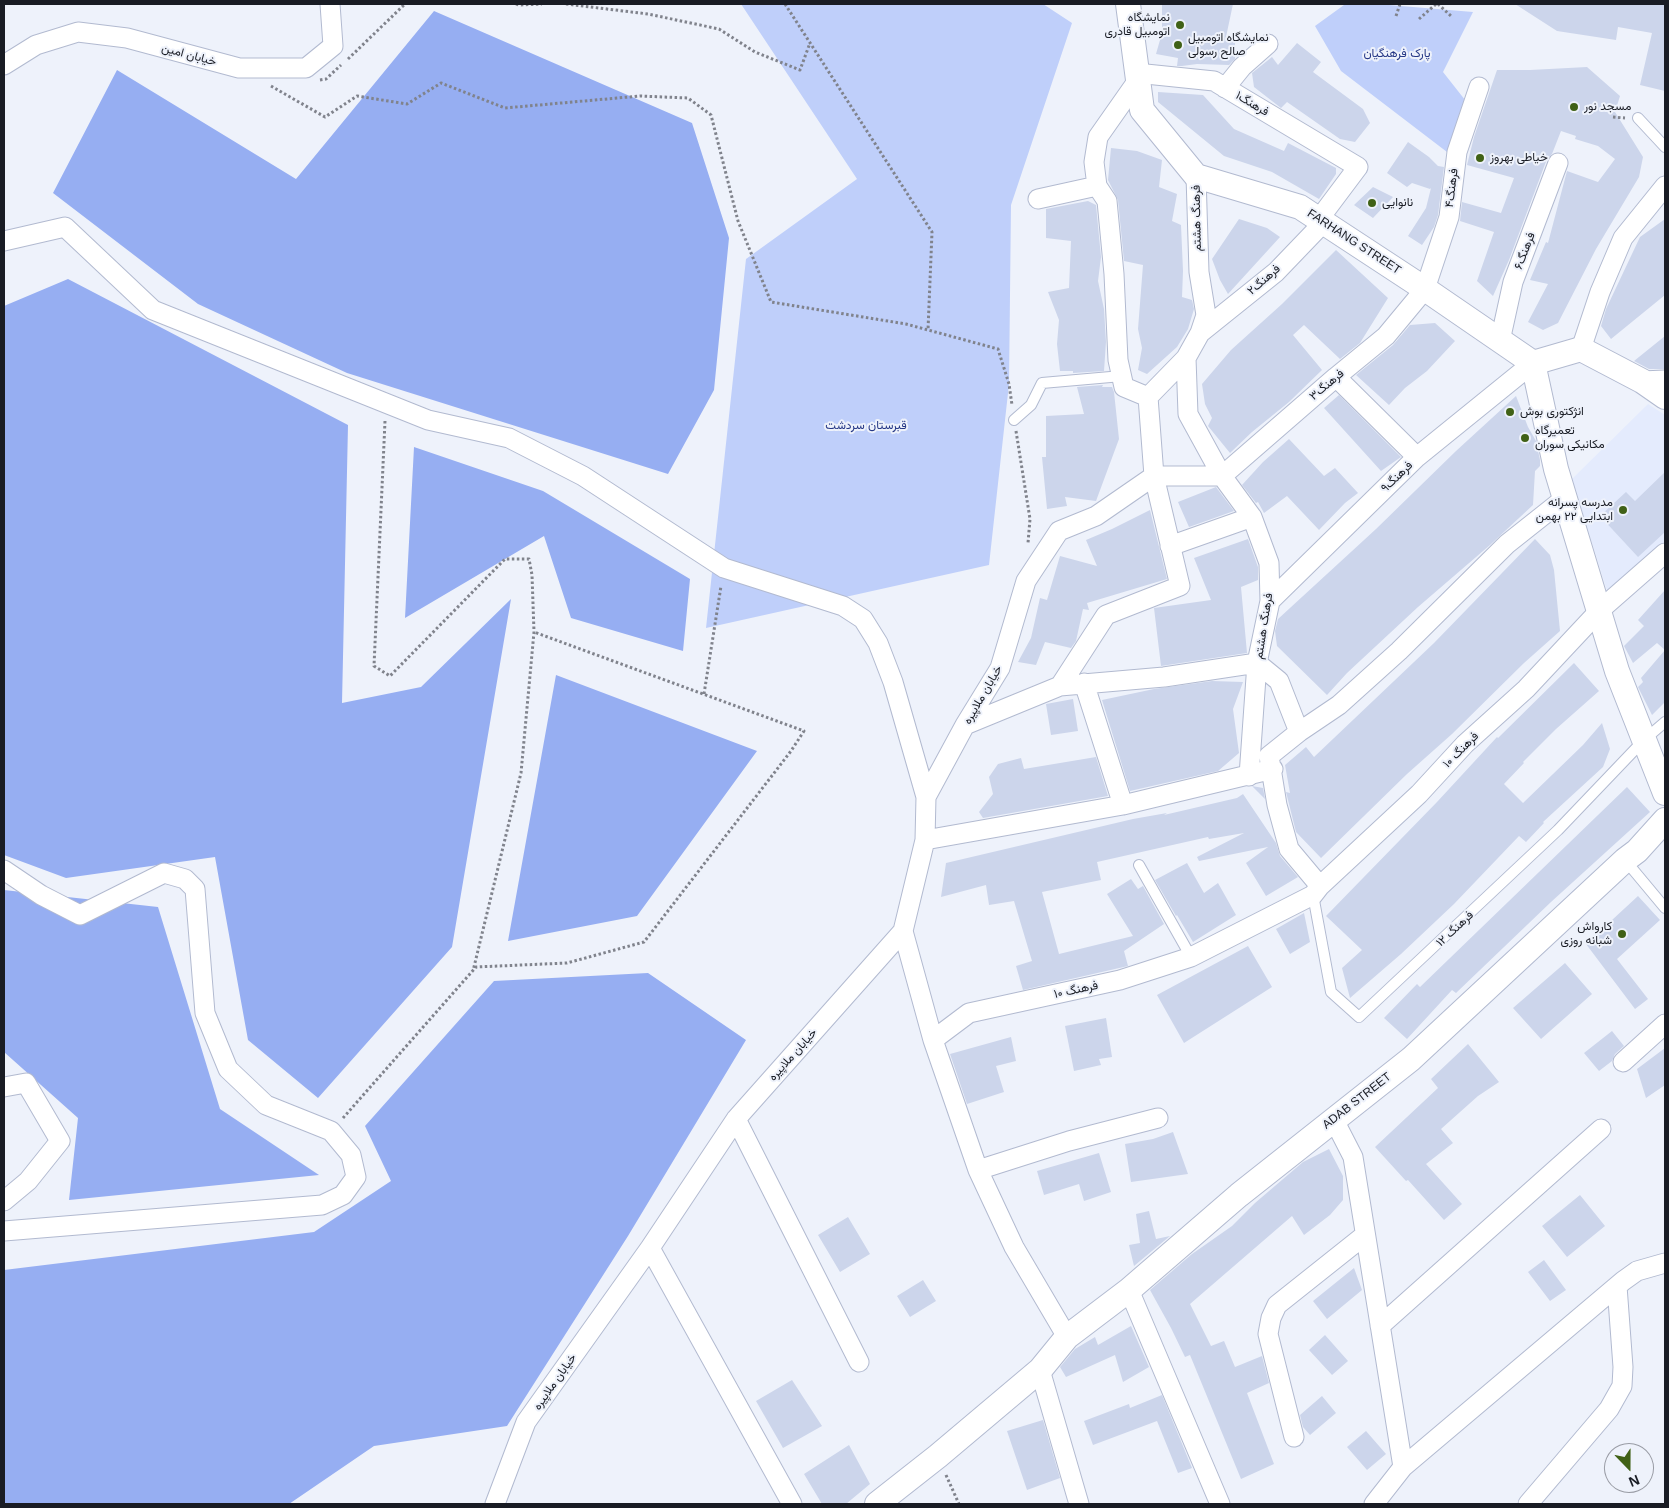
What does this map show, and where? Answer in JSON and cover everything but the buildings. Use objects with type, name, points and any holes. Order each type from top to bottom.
[{"type":"street","name":"خیابان امین","points":[[4,65],[36,45],[78,32],[127,38],[239,68],[306,68],[333,46],[330,4]]},
{"type":"street","points":[[1128,4],[1142,110],[1196,176]]},
{"type":"street","points":[[1225,88],[1242,67],[1268,44]]},
{"type":"street","points":[[1137,77],[1098,137],[1094,162],[1097,186],[1107,201],[1114,274],[1118,360],[1124,387],[1148,397]]},
{"type":"street","name":"فرهنگ۱","points":[[1137,77],[1214,81],[1358,167]]},
{"type":"street","name":"فرهنگ۴","points":[[1425,289],[1449,217],[1457,152],[1479,87]]},
{"type":"street","name":"فرهنگ۶","points":[[1500,341],[1513,282],[1558,163]]},
{"type":"street","name":"فرهنگ۲","points":[[1200,333],[1276,272],[1321,221],[1358,167]]},
{"type":"street","name":"FARHANG STREET","points":[[1196,176],[1300,207],[1533,363]]},
{"type":"street","name":"فرهنگ هشتم","points":[[1196,176],[1199,272],[1206,315],[1200,333],[1186,358],[1188,414],[1222,476],[1252,517],[1269,564],[1270,601],[1257,663],[1278,681],[1299,732]]},
{"type":"street","points":[[1038,199],[1097,186]]},
{"type":"street","points":[[1581,349],[1600,292],[1623,238],[1665,186]]},
{"type":"street","points":[[4,241],[65,227],[153,310],[428,420],[509,438],[583,476],[724,568],[843,606],[863,619],[878,642],[893,682],[926,797]]},
{"type":"street","name":"فرهنگ۳","points":[[1222,476],[1386,336],[1425,289]]},
{"type":"street","points":[[1665,397],[1642,381],[1581,349],[1533,363],[1556,469],[1617,671],[1665,793]]},
{"type":"street","points":[[1060,686],[1106,615],[1180,586],[1154,476],[1148,397],[1186,358]]},
{"type":"street","name":"فرهنگ۹","points":[[1270,601],[1418,457],[1533,363]]},
{"type":"street","points":[[1336,377],[1418,457]]},
{"type":"street","points":[[1642,381],[1665,380]]},
{"type":"street","points":[[1154,476],[1222,476]]},
{"type":"street","name":"خیابان ملاپیره","points":[[495,1504],[526,1422],[650,1248],[736,1119],[903,930],[925,840],[926,797],[965,725],[1000,668],[1026,582],[1060,531],[1096,516],[1154,476]]},
{"type":"street","points":[[1316,890],[1289,849],[1277,805],[1273,769],[1269,756],[1299,732],[1339,705],[1399,651],[1508,544],[1565,498]]},
{"type":"street","points":[[1170,546],[1252,517]]},
{"type":"street","name":"فرهنگ ۱۰","points":[[934,1040],[970,1013],[1120,980],[1191,957],[1316,890],[1418,794],[1465,744],[1526,689],[1600,610],[1665,553]]},
{"type":"street","points":[[965,725],[1060,686],[1164,677],[1257,663],[1249,776]]},
{"type":"street","points":[[1084,683],[1123,805]]},
{"type":"street","points":[[925,840],[1123,805],[1273,769]]},
{"type":"street","name":"ADAB STREET","points":[[877,1504],[938,1456],[1040,1370],[1067,1336],[1129,1290],[1239,1195],[1411,1059],[1636,851],[1665,820]]},
{"type":"street","points":[[4,870],[41,896],[80,915],[164,873],[185,879],[195,889],[205,1013],[228,1070],[266,1105],[331,1132],[351,1155],[356,1177],[343,1195],[322,1205],[4,1231]]},
{"type":"street","points":[[903,930],[934,1040],[978,1170],[1014,1247],[1067,1336]]},
{"type":"street","points":[[1623,1062],[1665,1024]]},
{"type":"street","points":[[4,1087],[26,1083],[60,1141],[28,1181],[4,1201]]},
{"type":"street","points":[[978,1170],[1069,1141],[1158,1118]]},
{"type":"street","points":[[736,1119],[858,1362]]},
{"type":"street","points":[[1334,1120],[1353,1157],[1403,1467]]},
{"type":"street","points":[[1380,1326],[1601,1129]]},
{"type":"street","points":[[1294,1437],[1268,1334],[1271,1318],[1276,1306],[1365,1235]]},
{"type":"street","points":[[650,1248],[792,1504]]},
{"type":"street","points":[[1374,1504],[1403,1467],[1617,1286],[1637,1271],[1665,1263]]},
{"type":"street","points":[[1528,1504],[1609,1409],[1622,1386],[1624,1367],[1617,1286]]},
{"type":"street","points":[[1129,1290],[1220,1504]]},
{"type":"street","points":[[1040,1370],[1079,1504]]},
{"type":"lane","points":[[1638,118],[1665,146]]},
{"type":"lane","points":[[1014,420],[1030,405],[1042,383],[1122,376]]},
{"type":"lane","points":[[1644,740],[1665,722]]},
{"type":"lane","name":"فرهنگ ۱۲","points":[[1316,890],[1331,992],[1359,1017],[1455,929],[1558,830],[1644,740]]},
{"type":"lane","points":[[1625,860],[1665,908]]},
{"type":"lane","points":[[1139,865],[1191,957]]},
{"type":"path","points":[[516,4],[542,4]]},
{"type":"path","points":[[566,4],[648,14],[719,29],[755,52],[800,70],[810,43]]},
{"type":"path","points":[[785,4],[932,232],[928,330]]},
{"type":"path","points":[[1396,16],[1400,4]]},
{"type":"path","points":[[1419,19],[1437,4],[1451,16]]},
{"type":"path","points":[[239,68],[325,117],[357,96],[407,104],[441,83],[505,108],[640,96],[688,98],[711,115],[738,221],[771,302],[906,324],[998,349],[1008,384],[1030,519],[1028,546]]},
{"type":"path","points":[[386,403],[374,666],[390,676],[505,558],[529,559],[532,575],[534,632],[521,773],[473,971]]},
{"type":"path","points":[[704,694],[724,568]]},
{"type":"path","points":[[331,1132],[476,967],[567,963],[644,942],[791,751],[804,731],[534,632]]},
{"type":"path","points":[[938,1456],[959,1504]]},
{"type":"shaded area","points":[[434,11],[692,123],[729,238],[714,390],[668,474],[347,373],[198,304],[53,193],[117,70],[296,179]]},
{"type":"shaded area","points":[[68,279],[348,425],[342,703],[421,687],[511,599],[452,947],[318,1098],[248,1040],[215,857],[66,878],[4,855],[4,306]]},
{"type":"shaded area","name":"مدرسه پسرانه ابتدایی ۲۲ بهمن","points":[[1648,404],[1665,415],[1665,541],[1608,594],[1572,479]]},
{"type":"shaded area","points":[[414,447],[543,491],[690,579],[683,651],[571,618],[544,536],[405,618]]},
{"type":"shaded area","points":[[556,675],[757,751],[637,916],[508,941]]},
{"type":"shaded area","points":[[4,890],[158,907],[220,1109],[319,1175],[69,1200],[78,1118],[4,1052]]},
{"type":"shaded area","points":[[648,973],[746,1040],[628,1236],[507,1426],[374,1446],[289,1504],[4,1504],[4,1270],[314,1232],[391,1181],[365,1126],[494,981]]},
{"type":"green space","name":"قبرستان سردشت","points":[[741,4],[1043,4],[1072,23],[1011,205],[1009,384],[989,565],[706,628],[746,259],[857,179]]},
{"type":"green space","name":"پارک فرهنگیان","points":[[1377,4],[1473,12],[1443,72],[1469,105],[1447,152],[1341,71],[1315,26],[1344,5]]},
{"type":"place","name":"نمایشگاه اتومبیل قادری","points":[[1180,25]]},
{"type":"place","name":"نمایشگاه اتومبیل صالح رسولی","points":[[1178,45]]},
{"type":"place","name":"مسجد نور","points":[[1574,107]]},
{"type":"place","name":"خیاطی بهروز","points":[[1480,158]]},
{"type":"place","name":"نانوایی","points":[[1372,203]]},
{"type":"place","name":"انژکتوری بوش","points":[[1510,412]]},
{"type":"place","name":"تعمیرگاه مکانیکی سوران","points":[[1525,438]]},
{"type":"place","name":"مدرسه پسرانه ابتدایی ۲۲ بهمن","points":[[1623,510]]},
{"type":"place","name":"کارواش شبانه روزی","points":[[1622,934]]}]
